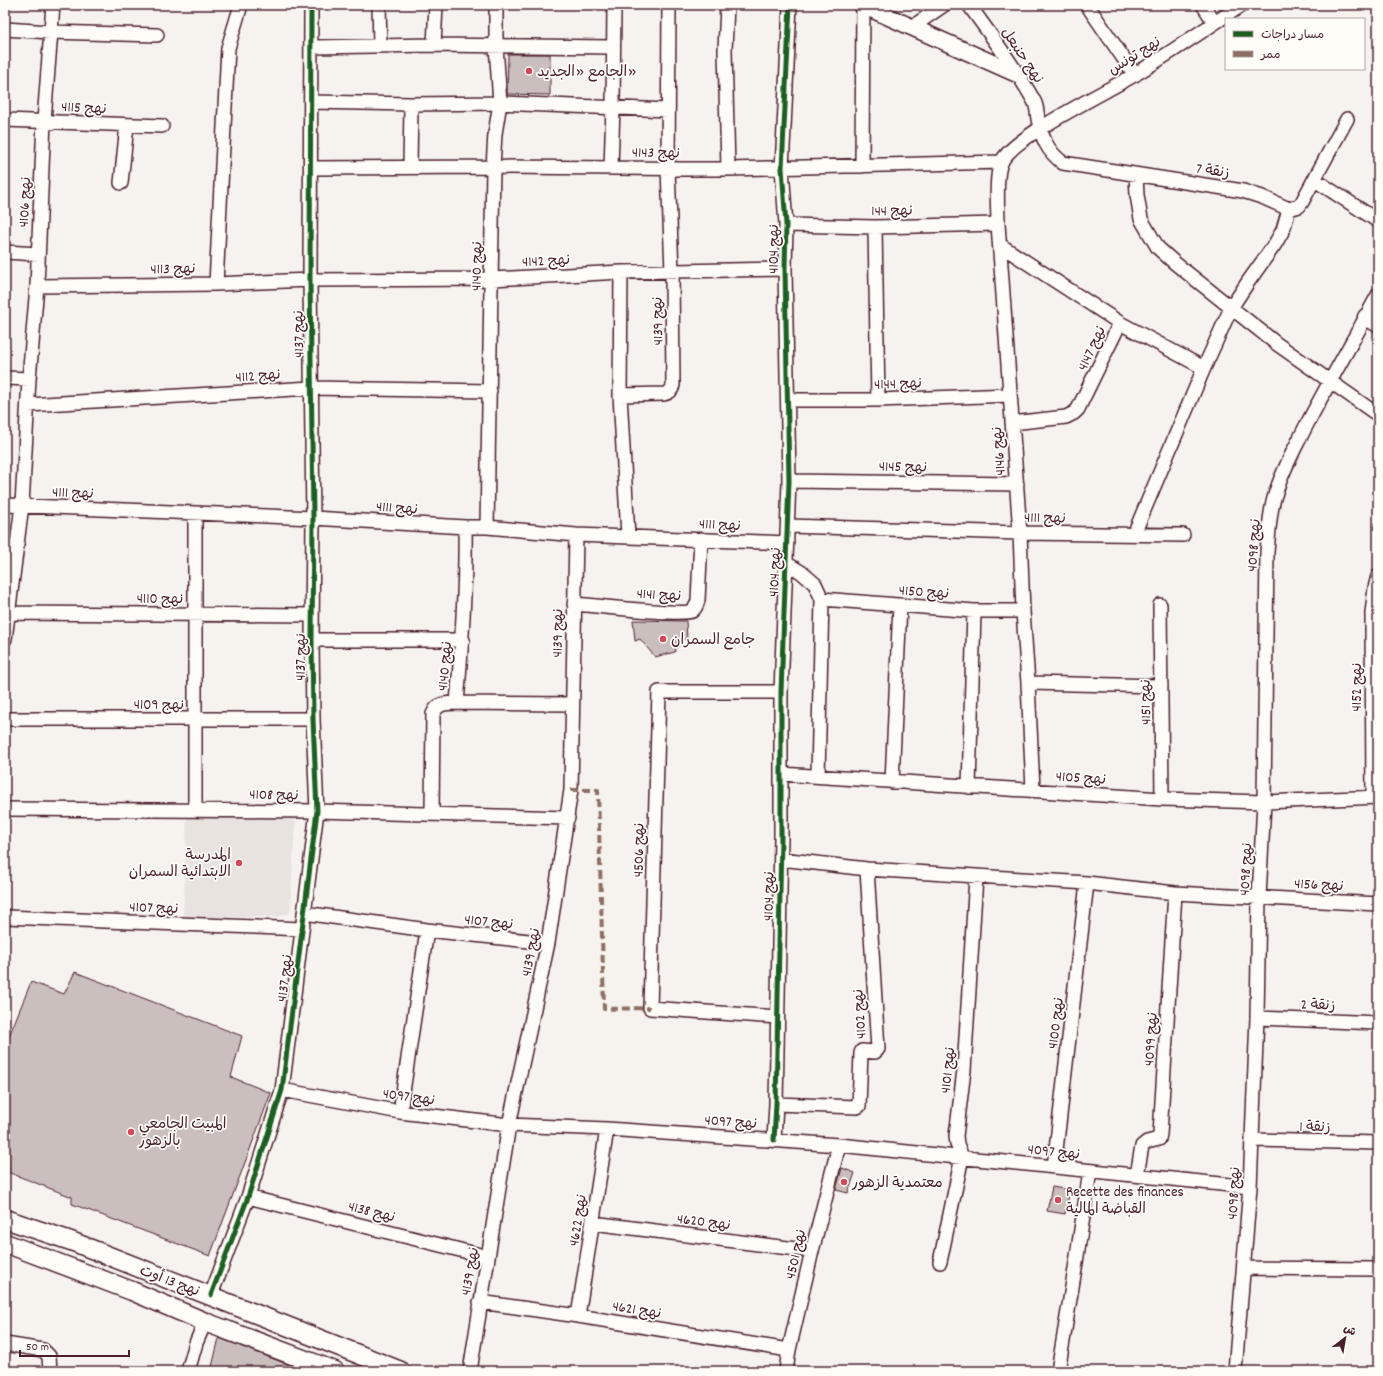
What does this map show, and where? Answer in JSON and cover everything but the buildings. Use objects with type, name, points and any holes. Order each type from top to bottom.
[{"type":"main road","name":"نهج 13 أوت","points":[[5,1219],[71,1241],[401,1371]]},
{"type":"main road","name":"نهج 13 أوت","points":[[5,1244],[132,1291],[204,1322],[335,1371]]},
{"type":"street","name":"نهج 4106","points":[[5,639],[22,505],[29,379],[37,286],[44,121],[53,5]]},
{"type":"street","points":[[216,284],[228,48],[241,5]]},
{"type":"street","name":"نهج 4137","points":[[211,1296],[248,1197],[282,1090],[317,811],[313,719],[312,640],[313,518],[310,280],[311,5]]},
{"type":"street","points":[[379,5],[380,46]]},
{"type":"street","points":[[434,45],[436,5]]},
{"type":"street","name":"نهج 4140","points":[[487,527],[493,166],[495,134],[500,103],[496,46],[496,5]]},
{"type":"street","points":[[611,168],[614,5]]},
{"type":"street","points":[[669,5],[668,169],[672,271]]},
{"type":"street","points":[[727,5],[725,50],[728,169]]},
{"type":"street","name":"نهج 4104","points":[[774,1140],[781,859],[781,692],[789,481],[785,269],[786,225],[782,168],[790,5]]},
{"type":"street","points":[[862,166],[863,5],[1017,74]]},
{"type":"street","points":[[912,27],[944,5]]},
{"type":"street","name":"نهج حنبعل","points":[[969,5],[1017,74],[1035,103],[1040,128]]},
{"type":"street","points":[[1087,5],[1135,75]]},
{"type":"street","points":[[1203,5],[1214,22]]},
{"type":"street","name":"نهج تونس","points":[[1040,128],[1135,75],[1242,5]]},
{"type":"street","points":[[5,29],[50,32],[157,35]]},
{"type":"street","points":[[312,46],[434,45],[613,47]]},
{"type":"street","points":[[311,102],[411,104],[500,103],[668,110]]},
{"type":"street","points":[[410,167],[411,104]]},
{"type":"street","points":[[1134,534],[1231,308],[1275,244],[1283,230],[1289,209],[1299,206],[1315,180],[1347,119]]},
{"type":"street","name":"نهج 4115","points":[[5,120],[162,126]]},
{"type":"street","points":[[121,184],[127,125]]},
{"type":"street","points":[[1001,162],[1022,141],[1040,128]]},
{"type":"street","name":"زنقة 7","points":[[1040,128],[1047,148],[1063,163],[1243,191],[1262,197],[1289,209]]},
{"type":"street","name":"نهج 4143","points":[[311,168],[493,166],[728,169],[1001,162]]},
{"type":"street","name":"نهج 4146","points":[[1001,162],[998,174],[998,224],[1017,484],[1033,790]]},
{"type":"street","points":[[1136,175],[1136,195],[1142,219],[1158,248],[1277,344],[1378,415]]},
{"type":"street","points":[[1315,180],[1378,221]]},
{"type":"street","name":"نهج 144","points":[[786,225],[876,227],[998,224]]},
{"type":"street","points":[[876,227],[878,400]]},
{"type":"street","name":"نهج 4147","points":[[1000,245],[1120,323],[1085,397],[1074,413],[1066,417],[1012,424]]},
{"type":"street","points":[[5,252],[38,254]]},
{"type":"street","name":"نهج 4142","points":[[310,280],[492,279],[621,272],[785,269]]},
{"type":"street","name":"نهج 4139","points":[[620,395],[664,394],[669,393],[672,390],[674,385],[672,271]]},
{"type":"street","points":[[621,272],[620,395],[628,536]]},
{"type":"street","name":"نهج 4113","points":[[37,286],[216,284],[310,280]]},
{"type":"street","name":"نهج 4098","points":[[1236,1371],[1245,1268],[1252,1140],[1259,897],[1264,802],[1267,552],[1270,522],[1274,495],[1282,476],[1330,382],[1369,321],[1378,295]]},
{"type":"street","points":[[1120,323],[1204,368]]},
{"type":"street","points":[[5,378],[29,379]]},
{"type":"street","name":"نهج 4112","points":[[28,406],[311,388],[490,391]]},
{"type":"street","name":"نهج 4144","points":[[788,400],[878,400],[1010,395]]},
{"type":"street","name":"نهج 4145","points":[[789,481],[1017,484]]},
{"type":"street","name":"نهج 4111","points":[[5,505],[313,518],[487,527],[576,535],[628,536],[787,544]]},
{"type":"street","points":[[195,513],[195,810]]},
{"type":"street","name":"نهج 4111","points":[[788,526],[1020,533],[1182,535]]},
{"type":"street","name":"نهج 4140","points":[[432,814],[433,714],[439,705],[457,703],[463,640],[465,527]]},
{"type":"street","name":"نهج 4139","points":[[470,1371],[509,1125],[548,943],[568,818],[571,790],[576,535]]},
{"type":"street","name":"نهج 4141","points":[[574,604],[661,611],[691,611],[696,608],[698,600],[701,540]]},
{"type":"street","points":[[786,563],[801,572],[815,584],[822,599],[818,776]]},
{"type":"street","name":"نهج 4152","points":[[1376,797],[1372,613],[1378,576]]},
{"type":"street","name":"نهج 4150","points":[[822,599],[974,610],[1023,611]]},
{"type":"street","name":"نهج 4151","points":[[1160,604],[1162,798]]},
{"type":"street","points":[[892,782],[900,605]]},
{"type":"street","points":[[969,787],[974,610]]},
{"type":"street","name":"نهج 4110","points":[[9,613],[312,615]]},
{"type":"street","points":[[312,640],[463,640]]},
{"type":"street","points":[[1028,683],[1161,686]]},
{"type":"street","name":"نهج 4506","points":[[777,1017],[650,1008],[659,692],[781,692]]},
{"type":"street","points":[[457,703],[572,704]]},
{"type":"street","name":"نهج 4109","points":[[5,719],[313,719]]},
{"type":"street","name":"نهج 4105","points":[[781,774],[969,787],[1264,802],[1376,797]]},
{"type":"street","name":"نهج 4108","points":[[5,809],[317,811],[568,818]]},
{"type":"street","name":"نهج 4156","points":[[781,859],[867,869],[1087,883],[1175,893],[1378,904]]},
{"type":"street","name":"نهج 4102","points":[[776,1104],[842,1107],[859,1106],[861,1053],[875,1052],[878,1050],[867,869]]},
{"type":"street","name":"نهج 4101","points":[[940,1262],[962,1157],[958,1149],[956,1136],[964,1070],[976,877]]},
{"type":"street","name":"نهج 4100","points":[[1054,1167],[1087,883]]},
{"type":"street","name":"نهج 4099","points":[[1137,1176],[1142,1146],[1147,1142],[1159,1139],[1160,1134],[1175,893]]},
{"type":"street","name":"نهج 4107","points":[[304,913],[427,930],[548,943]]},
{"type":"street","name":"نهج 4107","points":[[5,917],[302,929]]},
{"type":"street","points":[[400,1112],[427,930]]},
{"type":"street","name":"زنقة 2","points":[[1256,1018],[1378,1023]]},
{"type":"street","name":"نهج 4097","points":[[282,1090],[400,1112],[509,1125],[607,1129],[839,1145],[1250,1187]]},
{"type":"street","name":"نهج 4622","points":[[578,1316],[607,1129]]},
{"type":"street","name":"زنقة 1","points":[[1252,1140],[1378,1143]]},
{"type":"street","name":"نهج 4501","points":[[786,1371],[789,1350],[812,1251],[839,1145]]},
{"type":"street","points":[[1058,1371],[1090,1171]]},
{"type":"street","name":"نهج 4138","points":[[248,1197],[488,1257]]},
{"type":"street","name":"نهج 4620","points":[[592,1223],[812,1251]]},
{"type":"street","points":[[1245,1268],[1378,1269]]},
{"type":"street","name":"نهج 4621","points":[[480,1302],[578,1316],[789,1350]]},
{"type":"street","points":[[188,1371],[204,1322]]},
{"type":"street","points":[[5,1344],[43,1350],[50,1356],[50,1371]]},
{"type":"shaded area","name":"المدرسة الابتدائية السمران","points":[[187,812],[296,814],[290,913],[277,917],[183,917]]},
{"type":"marked path","points":[[571,790],[598,790],[604,1009],[650,1008]]},
{"type":"cycle path","points":[[211,1295],[248,1197],[282,1090],[317,811],[313,719],[312,640],[313,518],[310,280],[311,5]]},
{"type":"cycle path","points":[[774,1140],[781,838],[781,692],[789,481],[785,269],[786,225],[782,168],[790,5]]},
{"type":"place","name":"الجامع «الجديد»","points":[[529,71]]},
{"type":"place","name":"جامع السمران","points":[[663,639]]},
{"type":"place","name":"المدرسة الابتدائية السمران","points":[[239,863]]},
{"type":"place","name":"المبيت الجامعي بالزهور","points":[[131,1132]]},
{"type":"place","name":"معتمدية الزهور","points":[[844,1182]]},
{"type":"place","name":"Recette des finances القباضة المالية","points":[[1058,1200]]}]
